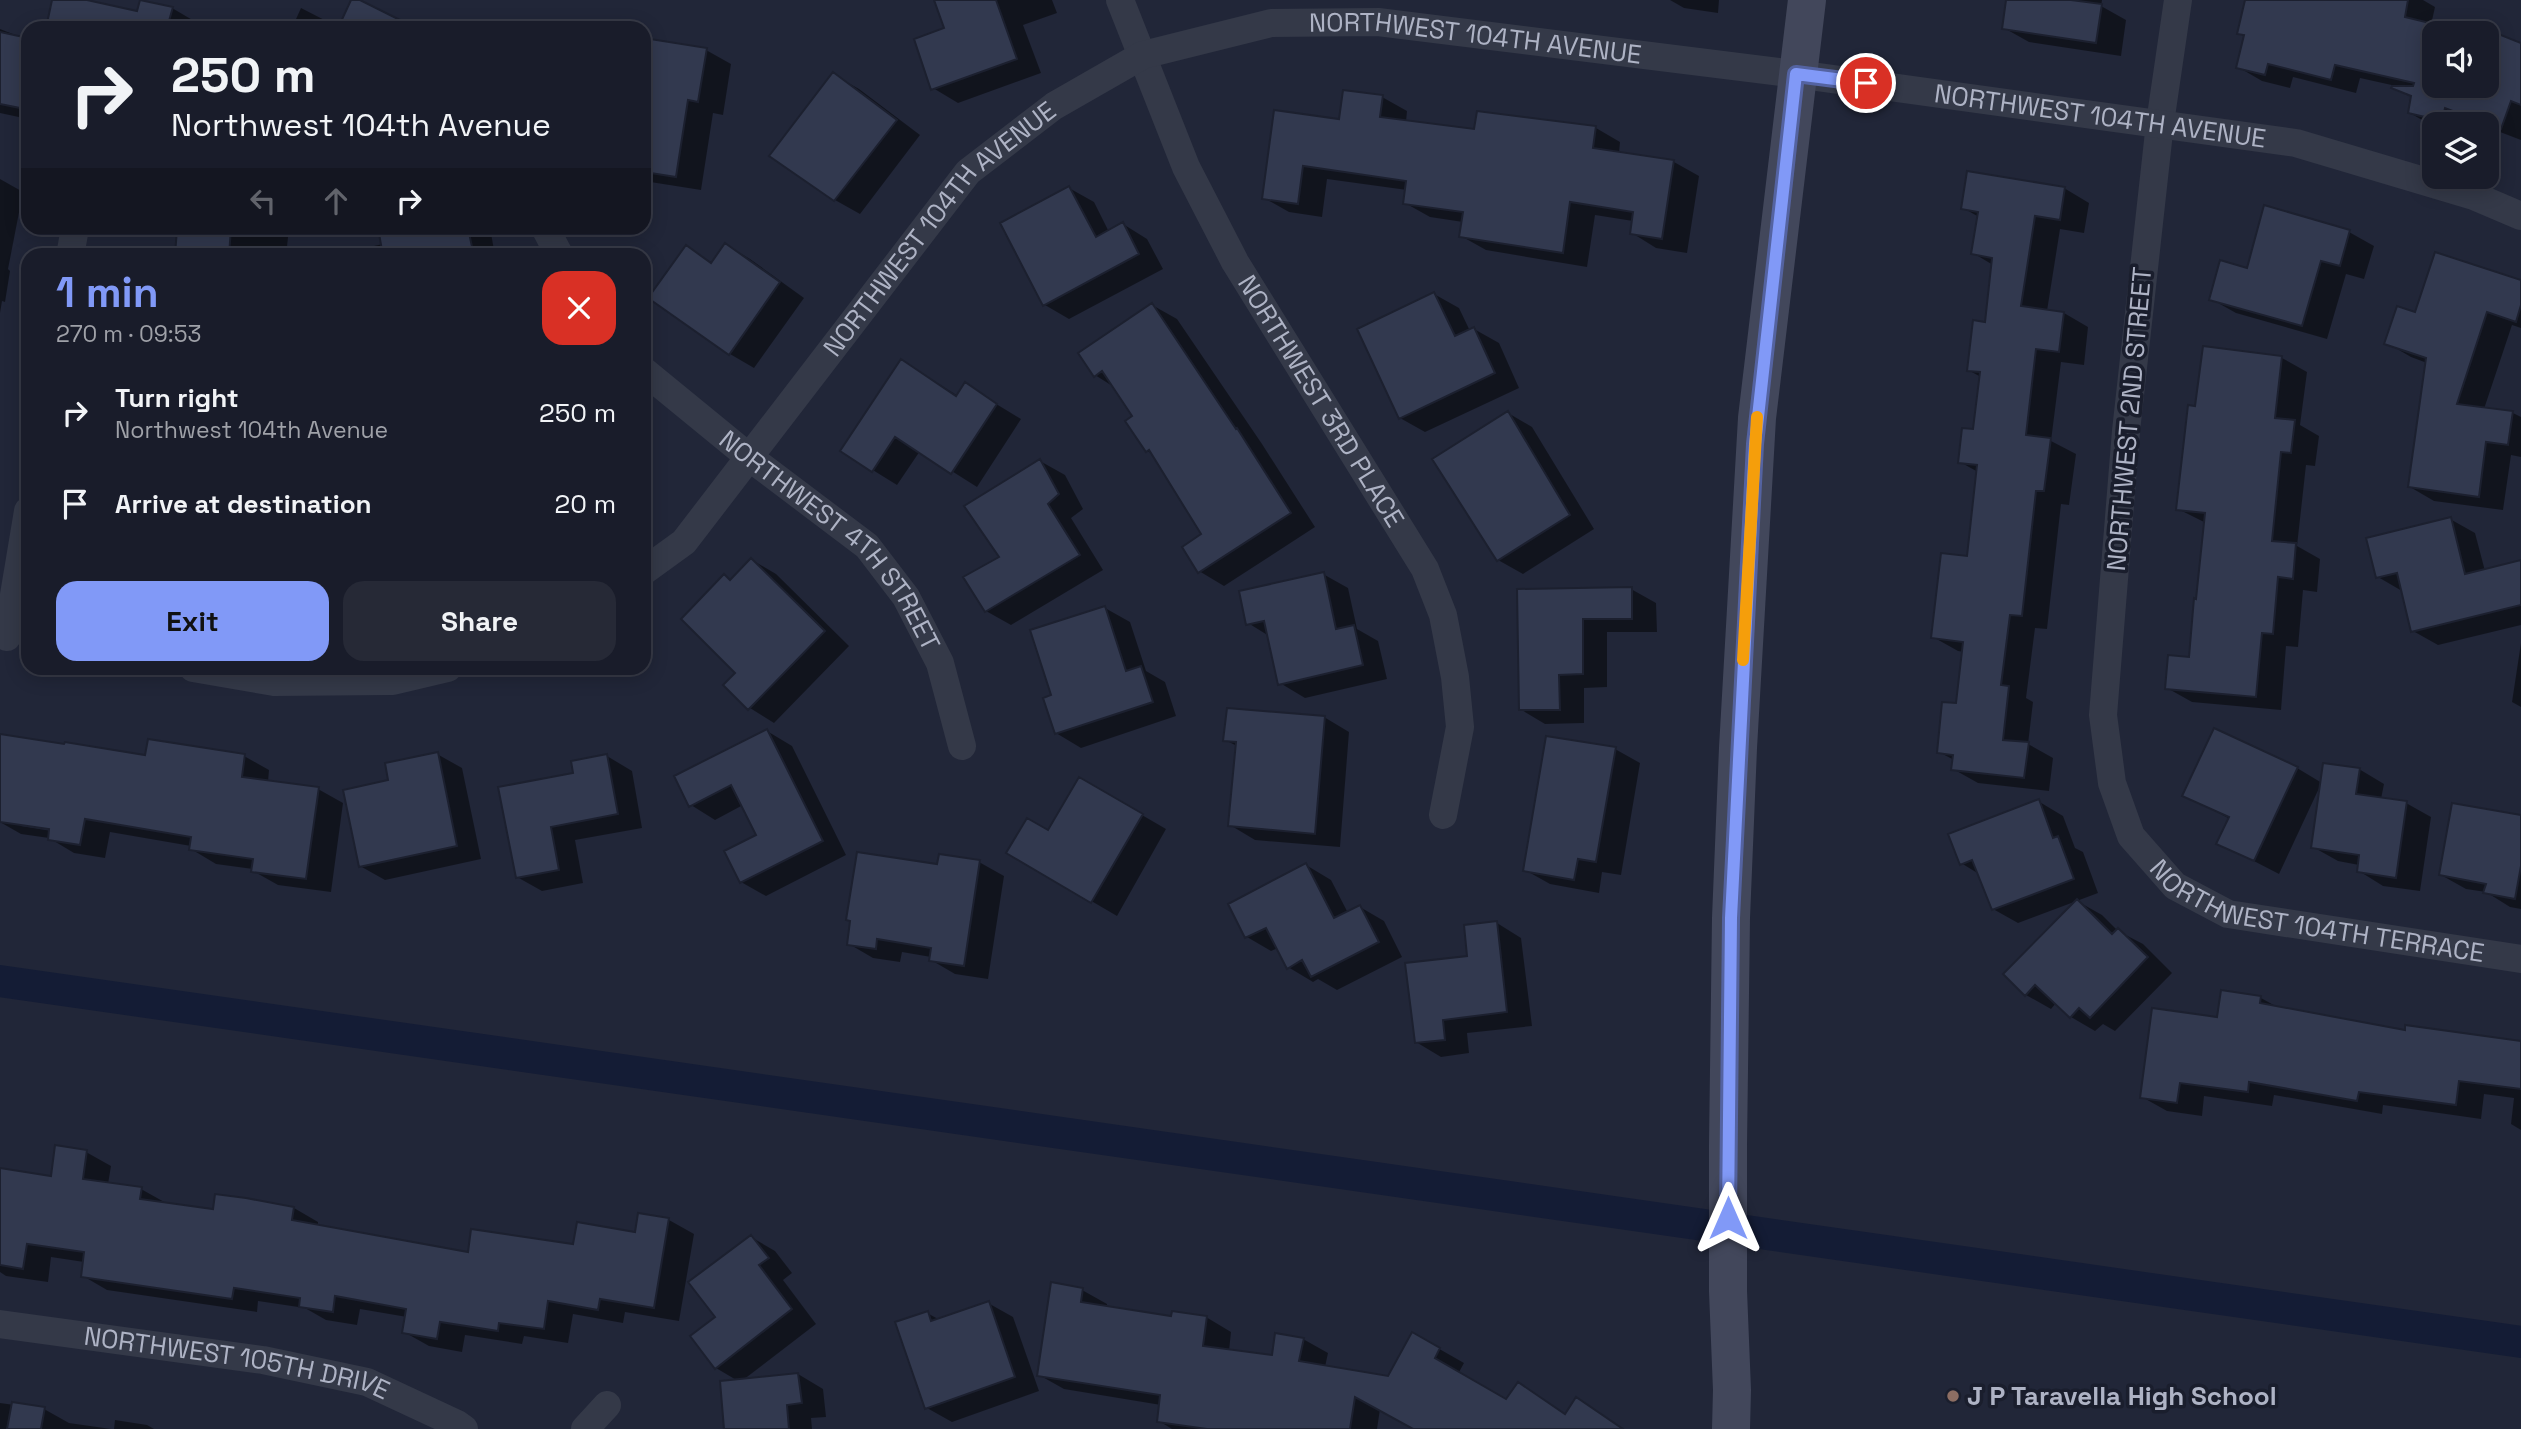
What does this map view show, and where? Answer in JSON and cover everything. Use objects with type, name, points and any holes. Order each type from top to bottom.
[{"type":"street","name":"NORTHWEST 3RD PLACE","points":[[1120,0],[1186,167],[1235,262],[1425,569],[1443,615],[1455,677],[1460,727],[1443,815]]},
{"type":"street","points":[[1731,1429],[1728,1145],[1731,905],[1757,418],[1796,74],[1807,0]]},
{"type":"street","name":"NORTHWEST 2ND STREET","points":[[2131,836],[2112,783],[2103,715],[2126,431],[2160,124],[2178,0]]},
{"type":"street","name":"NORTHWEST 104TH AVENUE","points":[[651,566],[684,542],[968,172],[1054,106],[1143,55],[1270,23],[1378,22],[1796,74],[2295,143],[2474,196],[2521,216]]},
{"type":"street","name":"NORTHWEST 4TH STREET","points":[[651,377],[749,457],[867,546],[906,597],[940,663],[962,746]]},
{"type":"street","points":[[12,638],[21,567]]},
{"type":"street","points":[[234,675],[274,682],[394,681],[419,675]]},
{"type":"street","name":"NORTHWEST 104TH TERRACE","points":[[2131,836],[2175,886],[2228,914],[2521,959]]},
{"type":"street","name":"NORTHWEST 105TH DRIVE","points":[[0,1324],[263,1360],[367,1382],[464,1429]]},
{"type":"street","points":[[1732,1391],[1739,1429]]},
{"type":"street","points":[[585,1429],[607,1405]]},
{"type":"building","points":[[52,0],[87,0],[137,11],[140,0],[173,7],[169,21],[48,21]]},
{"type":"building","points":[[351,0],[360,0],[402,21],[341,21]]},
{"type":"building","points":[[934,0],[996,0],[1017,59],[931,90],[914,39],[944,28]]},
{"type":"building","points":[[2006,0],[2071,0],[2102,4],[2096,43],[2002,29]]},
{"type":"building","points":[[2245,0],[2408,0],[2405,17],[2422,21],[2422,98],[2499,98],[2499,34],[2521,43],[2521,105],[2511,101],[2501,129],[2499,112],[2456,112],[2445,108],[2444,112],[2422,112],[2422,116],[2408,113],[2411,96],[2391,88],[2413,86],[2414,83],[2335,65],[2331,80],[2268,64],[2265,75],[2236,68],[2244,35],[2237,34]]},
{"type":"building","points":[[0,32],[21,36],[21,108],[0,104]]},
{"type":"building","points":[[651,39],[707,48],[698,102],[688,100],[676,177],[651,173]]},
{"type":"building","points":[[833,72],[897,120],[834,201],[769,156]]},
{"type":"building","points":[[1343,90],[1383,95],[1380,117],[1474,129],[1477,111],[1596,126],[1593,148],[1674,160],[1662,239],[1630,234],[1633,212],[1570,202],[1563,253],[1459,237],[1463,212],[1403,204],[1406,181],[1303,166],[1298,204],[1262,199],[1274,110],[1339,119]]},
{"type":"building","points":[[1967,171],[2065,187],[2060,220],[2035,216],[2021,306],[2064,312],[2059,352],[2036,349],[2026,435],[2051,438],[2044,491],[2036,491],[2022,616],[2010,615],[2001,685],[2009,686],[2003,740],[2029,742],[2024,778],[1951,770],[1953,755],[1937,753],[1942,702],[1956,703],[1963,642],[1931,638],[1941,553],[1967,556],[1977,465],[1958,463],[1962,428],[1973,429],[1980,372],[1967,371],[1973,320],[1985,322],[1992,258],[1971,254],[1978,212],[1961,209]]},
{"type":"building","points":[[1069,186],[1096,237],[1123,222],[1139,254],[1043,306],[1000,223]]},
{"type":"building","points":[[2264,205],[2350,230],[2340,266],[2321,261],[2302,326],[2209,300],[2220,260],[2247,268]]},
{"type":"building","points":[[176,235],[230,235],[230,248],[176,248]]},
{"type":"building","points":[[379,235],[470,235],[472,248],[382,248]]},
{"type":"building","points":[[725,243],[780,282],[729,355],[651,300],[651,294],[686,245],[711,263]]},
{"type":"building","points":[[2435,252],[2521,280],[2521,305],[2516,322],[2487,312],[2457,404],[2513,411],[2508,445],[2486,442],[2479,497],[2408,487],[2426,358],[2384,344],[2397,306],[2415,312]]},
{"type":"building","points":[[1434,292],[1455,336],[1474,327],[1495,373],[1399,419],[1357,329]]},
{"type":"building","points":[[1152,303],[1291,513],[1198,573],[1182,547],[1201,534],[1149,450],[1146,452],[1125,421],[1132,416],[1102,371],[1094,377],[1078,353]]},
{"type":"building","points":[[2203,346],[2282,356],[2275,418],[2295,420],[2291,453],[2281,452],[2272,541],[2296,543],[2293,579],[2278,577],[2273,634],[2262,633],[2256,697],[2165,689],[2168,655],[2189,657],[2194,598],[2196,599],[2205,513],[2176,510],[2188,405],[2195,406]]},
{"type":"building","points":[[901,359],[956,396],[965,382],[997,404],[951,474],[895,437],[872,472],[840,451]]},
{"type":"building","points":[[1508,411],[1570,515],[1497,561],[1432,459]]},
{"type":"building","points":[[1040,459],[1059,494],[1048,504],[1080,555],[985,612],[963,577],[999,557],[964,506]]},
{"type":"building","points":[[2451,517],[2465,574],[2521,560],[2521,605],[2411,632],[2397,573],[2376,578],[2366,538]]},
{"type":"building","points":[[751,558],[825,631],[748,710],[723,685],[735,673],[681,619],[724,574],[730,580]]},
{"type":"building","points":[[1324,572],[1336,629],[1354,625],[1363,665],[1278,685],[1264,621],[1246,625],[1239,591]]},
{"type":"building","points":[[1632,587],[1632,619],[1583,619],[1583,674],[1559,675],[1560,710],[1519,710],[1517,589]]},
{"type":"building","points":[[1105,606],[1126,671],[1141,666],[1153,702],[1055,734],[1043,698],[1051,695],[1030,630]]},
{"type":"building","points":[[1227,708],[1325,716],[1315,834],[1228,826],[1236,742],[1223,741]]},
{"type":"building","points":[[2214,728],[2298,767],[2254,861],[2216,844],[2229,817],[2182,796]]},
{"type":"building","points":[[767,729],[823,841],[740,883],[724,851],[756,835],[731,785],[689,807],[674,776]]},
{"type":"building","points":[[0,734],[145,755],[148,739],[245,754],[242,777],[319,787],[306,879],[251,872],[253,859],[189,850],[191,837],[85,819],[80,845],[48,840],[49,829],[0,822]]},
{"type":"building","points":[[1546,736],[1616,747],[1596,862],[1578,859],[1574,880],[1523,871]]},
{"type":"building","points":[[438,752],[457,846],[359,867],[343,790],[388,780],[385,763]]},
{"type":"building","points":[[607,754],[618,814],[551,827],[559,870],[516,878],[498,787],[573,773],[571,761]]},
{"type":"building","points":[[2323,763],[2360,768],[2356,794],[2407,801],[2396,878],[2357,872],[2359,855],[2311,848]]},
{"type":"building","points":[[1079,777],[1143,814],[1091,903],[1006,853],[1027,818],[1048,830]]},
{"type":"building","points":[[2039,799],[2053,838],[2058,836],[2074,879],[1992,910],[1972,860],[1960,865],[1948,834]]},
{"type":"building","points":[[2452,803],[2521,815],[2521,866],[2515,899],[2483,893],[2486,884],[2439,875]]},
{"type":"building","points":[[857,852],[937,864],[939,854],[980,860],[964,966],[929,961],[931,948],[877,939],[876,949],[847,945],[850,921],[846,920]]},
{"type":"building","points":[[1306,863],[1334,918],[1360,905],[1379,942],[1311,977],[1302,960],[1287,969],[1266,928],[1245,938],[1228,904]]},
{"type":"building","points":[[2077,899],[2112,934],[2118,928],[2148,957],[2090,1018],[2079,1008],[2070,1018],[2035,985],[2025,996],[2003,974]]},
{"type":"building","points":[[1497,921],[1507,1012],[1443,1020],[1445,1040],[1415,1043],[1405,963],[1467,956],[1464,925]]},
{"type":"building","points":[[2221,990],[2261,996],[2260,1003],[2405,1030],[2405,1025],[2521,1041],[2521,1089],[2459,1081],[2456,1105],[2359,1092],[2357,1101],[2249,1082],[2248,1092],[2180,1083],[2177,1103],[2140,1098],[2152,1008],[2217,1017]]},
{"type":"building","points":[[55,1145],[87,1150],[83,1179],[142,1187],[140,1199],[213,1209],[215,1194],[246,1198],[294,1207],[292,1220],[468,1252],[471,1229],[573,1244],[577,1222],[635,1232],[638,1213],[669,1218],[654,1308],[600,1299],[598,1310],[548,1301],[544,1329],[499,1323],[498,1331],[440,1322],[437,1339],[402,1333],[406,1309],[335,1296],[333,1312],[299,1307],[300,1298],[234,1288],[232,1299],[81,1277],[84,1252],[27,1244],[23,1269],[0,1265],[0,1168],[51,1176]]},
{"type":"building","points":[[751,1235],[769,1258],[759,1265],[792,1309],[715,1369],[690,1336],[715,1317],[688,1282]]},
{"type":"building","points":[[1051,1282],[1083,1288],[1081,1302],[1171,1316],[1172,1311],[1207,1316],[1203,1346],[1272,1355],[1275,1333],[1304,1338],[1299,1361],[1388,1376],[1412,1332],[1440,1348],[1435,1358],[1506,1399],[1518,1382],[1565,1414],[1576,1397],[1623,1429],[1413,1429],[1355,1397],[1350,1429],[1207,1429],[1157,1422],[1160,1395],[1037,1376]]},
{"type":"building","points":[[989,1301],[1015,1377],[925,1409],[895,1322],[928,1311],[931,1321]]},
{"type":"building","points":[[798,1373],[802,1403],[787,1405],[789,1429],[724,1429],[720,1381]]},
{"type":"building","points":[[12,1402],[45,1407],[41,1429],[7,1429]]},
{"type":"waterway","points":[[0,981],[2521,1342]]},
{"type":"slow traffic","points":[[1743,660],[1757,417]]},
{"type":"place","name":"J P Taravella High School","points":[[1953,1396]]},
{"type":"route","points":[[1728,1218],[1731,918],[1755,444],[1796,74],[1866,83]]}]
